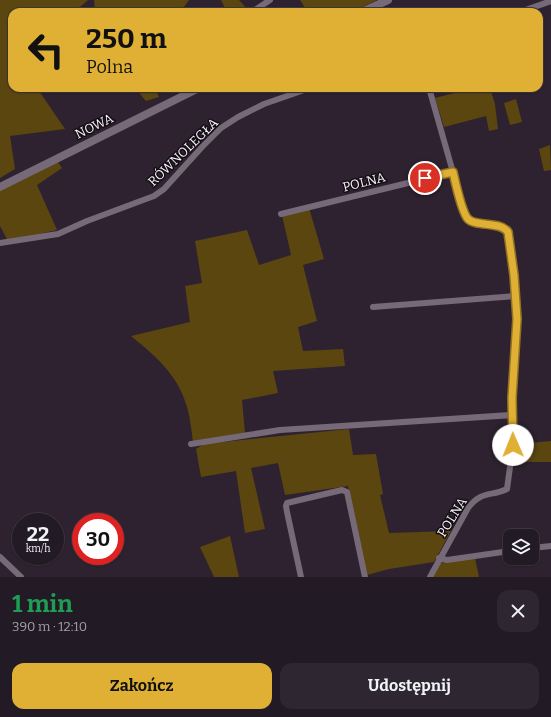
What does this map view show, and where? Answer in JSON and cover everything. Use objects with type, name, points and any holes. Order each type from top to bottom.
[{"type":"street","points":[[258,8],[270,0]]},
{"type":"street","points":[[371,8],[388,0]]},
{"type":"street","points":[[531,0],[535,6]]},
{"type":"street","points":[[530,8],[551,1]]},
{"type":"street","name":"NOWA","points":[[0,187],[191,92]]},
{"type":"street","name":"RÓWNOLEGŁA","points":[[0,243],[58,234],[87,221],[154,196],[164,189],[221,128],[238,117],[264,104],[298,92]]},
{"type":"street","name":"POLNA","points":[[430,92],[464,211],[468,219],[473,222],[502,227],[508,232],[516,296],[516,329],[513,374],[513,445],[507,489],[483,495],[474,501],[468,508],[430,577]]},
{"type":"street","name":"POLNA","points":[[281,214],[453,172]]},
{"type":"street","points":[[373,307],[516,296]]},
{"type":"street","points":[[191,444],[280,430],[512,415]]},
{"type":"street","points":[[301,577],[287,512],[287,503],[342,490],[346,492],[365,577]]},
{"type":"street","points":[[539,547],[551,546]]},
{"type":"street","points":[[440,558],[447,560],[503,552]]},
{"type":"street","points":[[0,557],[21,577]]},
{"type":"shaded area","points":[[0,0],[88,0],[79,8],[8,8],[8,92],[40,92],[65,129],[10,136],[15,169],[0,178]]},
{"type":"shaded area","points":[[94,0],[189,0],[183,8],[95,8]]},
{"type":"shaded area","points":[[221,0],[239,0],[246,8],[225,8]]},
{"type":"shaded area","points":[[300,0],[377,0],[360,8],[305,8]]},
{"type":"shaded area","points":[[138,92],[157,92],[159,97],[146,101]]},
{"type":"shaded area","points":[[458,92],[491,92],[495,104],[498,129],[489,131],[486,116],[444,127],[435,98]]},
{"type":"shaded area","points":[[516,99],[522,122],[510,125],[504,103]]},
{"type":"shaded area","points":[[550,145],[551,170],[544,171],[539,149]]},
{"type":"shaded area","points":[[58,162],[62,168],[37,185],[57,230],[8,241],[0,226],[0,191]]},
{"type":"shaded area","points":[[309,208],[324,259],[303,265],[317,321],[298,327],[303,351],[343,349],[345,366],[273,371],[278,393],[242,400],[245,433],[193,441],[187,406],[176,382],[163,365],[131,336],[190,322],[185,286],[202,283],[195,241],[247,230],[259,265],[291,255],[282,215]]},
{"type":"shaded area","points":[[349,429],[353,455],[376,454],[383,494],[380,495],[389,533],[451,531],[434,562],[389,569],[367,575],[348,486],[285,495],[278,463],[251,468],[265,529],[245,533],[236,471],[201,477],[196,449],[204,444]]},
{"type":"shaded area","points":[[551,441],[551,462],[514,462],[515,444]]},
{"type":"shaded area","points":[[230,536],[239,577],[214,577],[200,547]]},
{"type":"shaded area","points":[[475,558],[479,577],[433,577],[439,563]]},
{"type":"route","points":[[425,178],[453,172],[464,211],[468,219],[473,222],[502,227],[508,232],[510,238],[517,319],[512,398],[513,445]]}]
